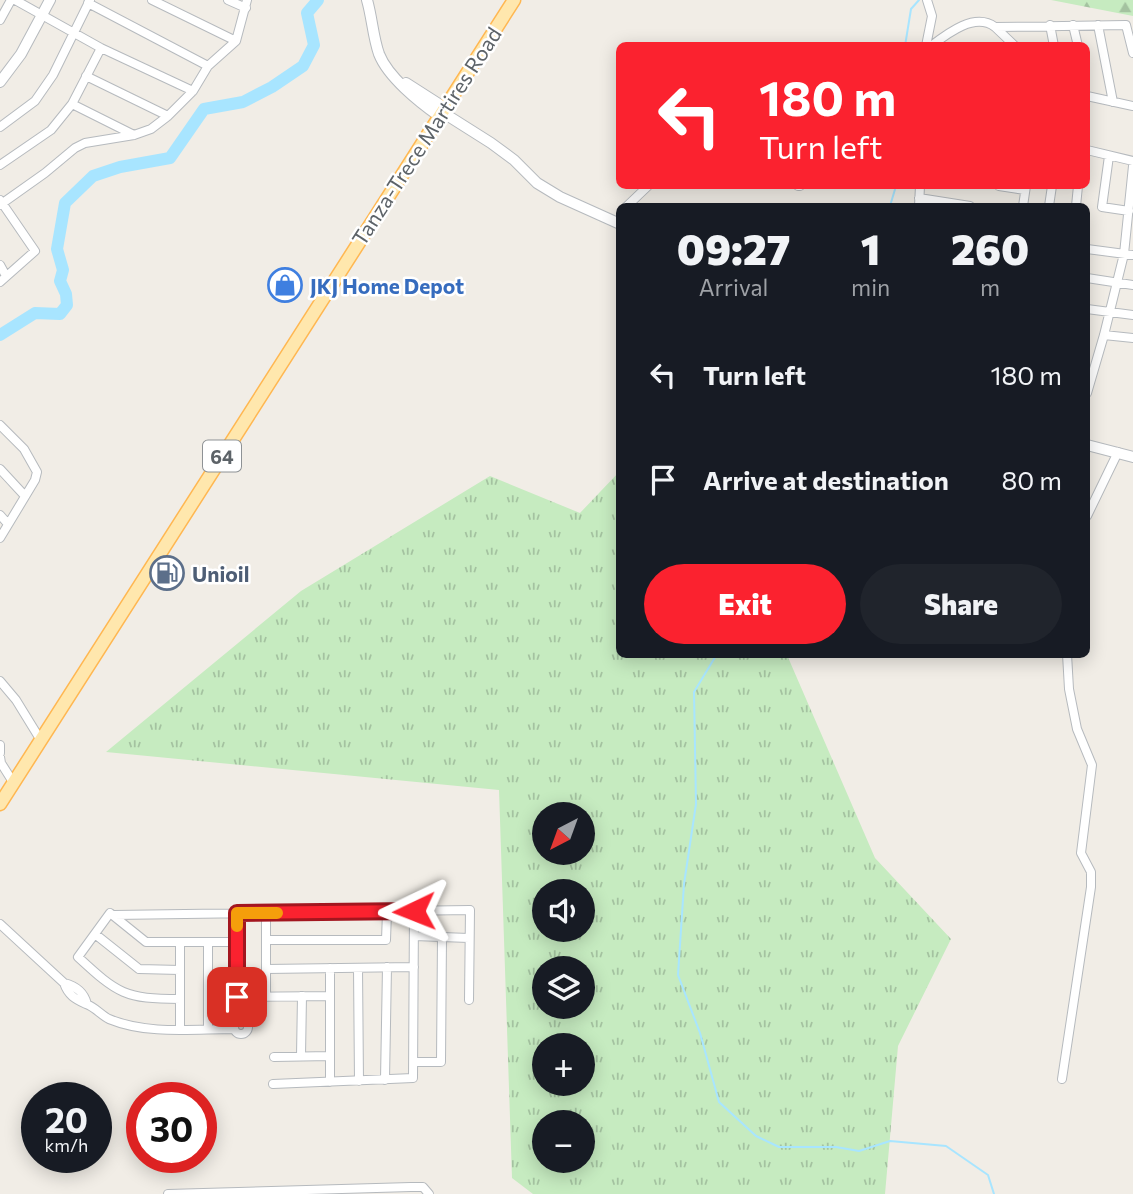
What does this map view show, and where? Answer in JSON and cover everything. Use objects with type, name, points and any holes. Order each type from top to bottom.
[{"type":"main road","name":"Tanza-Trece Martires Road","points":[[0,804],[514,0]]},
{"type":"street","points":[[0,20],[13,0],[101,48],[193,91]]},
{"type":"street","points":[[0,82],[21,54],[50,0]]},
{"type":"street","points":[[152,0],[236,41]]},
{"type":"street","points":[[0,265],[3,279],[35,251],[1,202],[45,173],[75,148],[85,143],[134,135],[151,129],[168,116],[193,91],[208,66],[236,41],[246,4],[228,0]]},
{"type":"street","points":[[927,0],[932,16],[930,42]]},
{"type":"street","points":[[0,127],[35,101],[53,75],[89,2],[208,66]]},
{"type":"street","points":[[368,3],[379,54],[399,80],[514,160],[537,183],[560,197],[616,220]]},
{"type":"street","points":[[935,42],[967,23],[987,21],[1011,42]]},
{"type":"street","points":[[1050,25],[1053,42]]},
{"type":"street","points":[[1073,25],[1077,42]]},
{"type":"street","points":[[1098,25],[1113,102]]},
{"type":"street","points":[[995,27],[1126,25],[1133,53]]},
{"type":"street","points":[[0,166],[51,130],[72,104],[101,48]]},
{"type":"street","points":[[86,76],[168,116]]},
{"type":"street","points":[[1090,95],[1133,106]]},
{"type":"street","points":[[72,104],[134,135]]},
{"type":"street","points":[[1090,151],[1133,163],[1129,254],[1117,282],[1090,383]]},
{"type":"street","points":[[1109,156],[1102,207],[1129,211]]},
{"type":"street","points":[[630,203],[645,189]]},
{"type":"street","points":[[1090,249],[1129,254]]},
{"type":"street","points":[[1090,278],[1133,285]]},
{"type":"street","points":[[1090,309],[1133,315]]},
{"type":"street","points":[[1104,335],[1133,338]]},
{"type":"street","points":[[0,425],[24,449],[36,467],[37,477],[0,538]]},
{"type":"street","points":[[1090,445],[1133,457]]},
{"type":"street","points":[[1090,510],[1118,452]]},
{"type":"street","points":[[0,470],[25,496]]},
{"type":"street","points":[[0,515],[8,524]]},
{"type":"street","points":[[1062,1079],[1091,887],[1091,872],[1081,853],[1092,765],[1077,729],[1069,689],[1067,658]]},
{"type":"street","points":[[0,681],[16,700],[40,738]]},
{"type":"street","points":[[0,746],[1,762],[13,782]]},
{"type":"street","points":[[273,1084],[414,1078],[414,911]]},
{"type":"street","points":[[114,915],[470,911],[469,1000]]},
{"type":"street","points":[[180,999],[140,998],[112,986],[78,957],[110,912],[146,942],[237,942]]},
{"type":"street","points":[[266,940],[386,940],[387,912]]},
{"type":"street","points":[[0,924],[64,983],[67,992],[107,1018],[143,1028],[208,1029],[235,1025],[237,913]]},
{"type":"street","points":[[266,913],[266,997]]},
{"type":"street","points":[[95,934],[139,969],[180,970]]},
{"type":"street","points":[[414,936],[469,938]]},
{"type":"street","points":[[414,1062],[441,1062],[442,937]]},
{"type":"street","points":[[180,942],[180,1029]]},
{"type":"street","points":[[208,942],[208,1029]]},
{"type":"street","points":[[385,1080],[387,967]]},
{"type":"street","points":[[266,969],[414,967]]},
{"type":"street","points":[[330,968],[330,1082]]},
{"type":"street","points":[[358,968],[359,1081]]},
{"type":"street","points":[[301,1056],[302,996]]},
{"type":"street","points":[[237,997],[330,996]]},
{"type":"street","points":[[274,1057],[330,1056]]},
{"type":"street","points":[[167,1194],[424,1187],[429,1194]]},
{"type":"green space","points":[[1051,0],[1133,0],[1133,16]]},
{"type":"green space","points":[[616,475],[616,658],[788,658],[875,858],[951,939],[898,1046],[885,1194],[533,1194],[512,1178],[499,790],[106,752],[301,591],[490,476],[580,513]]},
{"type":"waterway","points":[[0,335],[35,313],[60,314],[67,305],[66,294],[60,281],[63,270],[57,249],[65,203],[93,176],[120,167],[170,158],[204,109],[243,102],[303,66],[314,45],[307,13],[318,0]]},
{"type":"waterway","points":[[906,42],[911,9],[919,0]]},
{"type":"waterway","points":[[891,203],[895,189]]},
{"type":"waterway","points":[[715,658],[694,692],[696,804],[684,884],[678,975],[700,1033],[719,1102],[756,1136],[779,1147],[836,1147],[859,1151],[890,1141],[946,1146],[988,1175],[994,1194]]},
{"type":"slow traffic","points":[[237,926],[237,913],[277,913]]},
{"type":"place","name":"JKJ Home Depot","points":[[285,285]]},
{"type":"place","name":"Unioil","points":[[167,573]]},
{"type":"route","points":[[237,997],[237,913],[414,911]]}]
